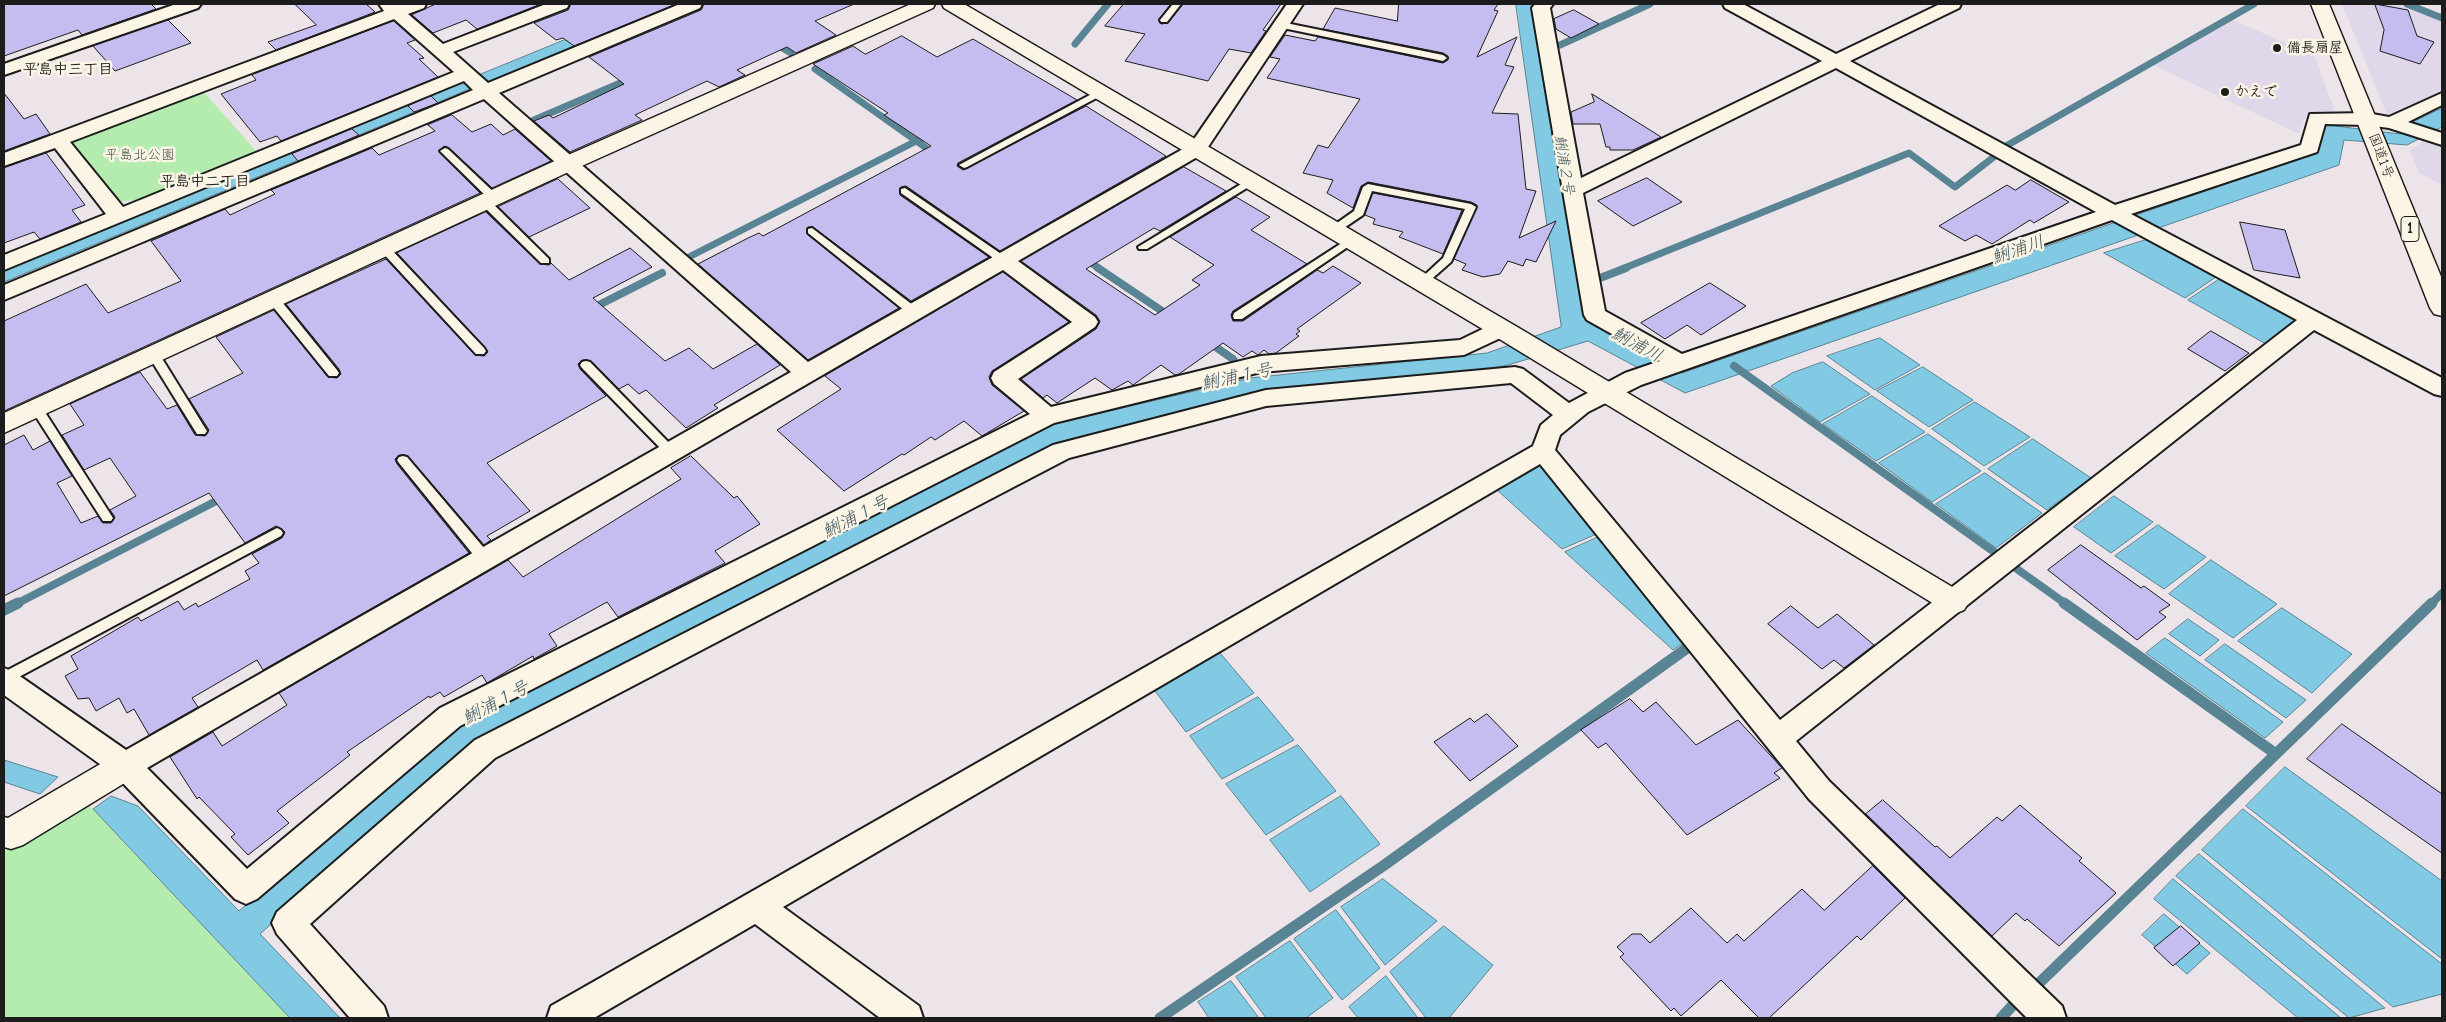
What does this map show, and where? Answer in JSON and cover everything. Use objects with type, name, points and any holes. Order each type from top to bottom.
[{"type":"main road","points":[[4,424],[568,164],[926,4]]},
{"type":"main road","points":[[951,4],[1422,282],[1954,602]]},
{"type":"main road","name":"国道1号","points":[[2320,4],[2442,308]]},
{"type":"main road","points":[[4,832],[11,834],[125,766]]},
{"type":"street","points":[[4,70],[192,4]]},
{"type":"street","points":[[4,160],[392,8],[418,4]]},
{"type":"street","points":[[440,51],[561,4]]},
{"type":"street","points":[[4,263],[119,216],[475,82],[694,4]]},
{"type":"street","points":[[125,766],[1197,149],[1295,4]]},
{"type":"street","points":[[1544,4],[1541,8],[1595,315],[1675,364]]},
{"type":"street","points":[[1731,4],[2149,232],[2442,388]]},
{"type":"street","points":[[1573,190],[1952,4]]},
{"type":"street","points":[[392,8],[807,374]]},
{"type":"street","points":[[4,293],[475,82]]},
{"type":"street","points":[[2398,125],[2442,98]]},
{"type":"street","points":[[562,1018],[1543,452],[1549,431],[1580,406],[1633,379],[2310,148],[2317,118],[2368,120],[2398,125],[2437,137]]},
{"type":"street","points":[[58,139],[119,216]]},
{"type":"street","points":[[1003,260],[1087,322],[1002,378],[1047,416]]},
{"type":"street","points":[[1777,739],[2312,320]]},
{"type":"street","points":[[4,680],[125,766],[246,889],[450,718],[1047,416],[1261,364],[1464,347],[1505,332]]},
{"type":"street","points":[[372,1018],[288,923],[485,749],[1062,451],[1266,398],[1515,375],[1569,415]]},
{"type":"street","points":[[1543,452],[1819,790],[2050,1018]]},
{"type":"street","points":[[756,906],[907,1018]]},
{"type":"lane","points":[[1164,20],[1177,4]]},
{"type":"lane","points":[[1280,25],[1443,58]]},
{"type":"lane","points":[[964,165],[1101,92]]},
{"type":"lane","points":[[445,151],[545,261]]},
{"type":"lane","points":[[1143,247],[1251,181]]},
{"type":"lane","points":[[1238,316],[1342,235],[1359,213],[1368,186],[1471,207],[1447,260],[1422,282]]},
{"type":"lane","points":[[905,191],[1003,260]]},
{"type":"lane","points":[[812,231],[914,312]]},
{"type":"lane","points":[[385,248],[480,351]]},
{"type":"lane","points":[[274,300],[333,373]]},
{"type":"lane","points":[[154,355],[201,430]]},
{"type":"lane","points":[[586,365],[671,452]]},
{"type":"lane","points":[[37,409],[107,518]]},
{"type":"lane","points":[[403,460],[485,559]]},
{"type":"lane","points":[[4,680],[277,533]]},
{"type":"shaded area","points":[[2342,4],[2402,4],[2442,20],[2442,91],[2387,115]]},
{"type":"shaded area","points":[[2230,19],[2314,55],[2336,114],[2310,115],[2303,120],[2299,134],[2151,64]]},
{"type":"shaded area","points":[[2427,139],[2442,146],[2442,185],[2419,173],[2410,150]]},
{"type":"green space","name":"平島北公園","points":[[202,90],[257,152],[137,200],[120,201],[73,143],[81,135]]},
{"type":"green space","points":[[85,803],[93,809],[290,1018],[4,1018],[4,852]]},
{"type":"water","points":[[652,4],[675,4],[4,282],[4,270]]},
{"type":"water","points":[[1516,4],[1533,4],[1531,9],[1585,320],[1682,373],[2317,152],[2322,127],[2328,125],[2400,134],[2409,132],[2410,123],[2442,108],[2442,127],[2407,145],[2344,140],[2339,165],[1685,393],[1588,341],[1508,365],[1482,370],[1236,398],[1067,440],[1037,453],[474,742],[260,934],[340,1018],[290,1018],[93,809],[111,796],[138,806],[239,911],[459,724],[1054,424],[1250,378],[1487,353],[1561,327]]},
{"type":"water","points":[[2152,238],[2219,275],[2185,298],[2104,253]]},
{"type":"water","points":[[2223,277],[2292,315],[2295,323],[2266,344],[2188,300]]},
{"type":"water","points":[[1880,338],[1920,365],[1875,390],[1827,356]]},
{"type":"water","points":[[1823,362],[1870,394],[1820,422],[1771,386],[1792,373]]},
{"type":"water","points":[[1923,367],[1973,400],[1929,427],[1877,391]]},
{"type":"water","points":[[1872,396],[1925,432],[1876,461],[1823,424]]},
{"type":"water","points":[[1975,402],[2030,437],[1984,466],[1932,429]]},
{"type":"water","points":[[1928,434],[1981,471],[1932,502],[1879,463]]},
{"type":"water","points":[[2033,439],[2091,478],[2047,510],[1988,469]]},
{"type":"water","points":[[1539,465],[1550,468],[1601,532],[1562,549],[1496,489]]},
{"type":"water","points":[[1985,473],[2042,513],[1996,548],[1936,504]]},
{"type":"water","points":[[2114,496],[2153,522],[2111,553],[2074,527]]},
{"type":"water","points":[[2158,525],[2206,557],[2164,589],[2115,556]]},
{"type":"water","points":[[1603,535],[1688,640],[1673,650],[1565,552]]},
{"type":"water","points":[[2211,560],[2277,604],[2233,638],[2169,594]]},
{"type":"water","points":[[2282,608],[2352,654],[2312,693],[2238,641]]},
{"type":"water","points":[[2188,619],[2219,640],[2200,656],[2169,634]]},
{"type":"water","points":[[2165,638],[2283,722],[2265,738],[2146,653]]},
{"type":"water","points":[[2225,644],[2306,700],[2286,718],[2205,660]]},
{"type":"water","points":[[1220,653],[1254,693],[1186,732],[1155,691]]},
{"type":"water","points":[[1258,697],[1294,740],[1222,779],[1190,736]]},
{"type":"water","points":[[1298,745],[1336,791],[1266,835],[1226,784]]},
{"type":"water","points":[[4,760],[58,777],[40,794],[4,782]]},
{"type":"water","points":[[2285,767],[2442,881],[2442,959],[2246,806]]},
{"type":"water","points":[[1341,796],[1380,844],[1310,892],[1270,840]]},
{"type":"water","points":[[2243,809],[2442,964],[2442,994],[2393,1007],[2202,850]]},
{"type":"water","points":[[2199,854],[2385,1008],[2349,1018],[2176,876]]},
{"type":"water","points":[[1383,879],[1437,921],[1385,965],[1341,907]]},
{"type":"water","points":[[2173,879],[2341,1018],[2298,1018],[2154,899]]},
{"type":"water","points":[[1336,910],[1380,968],[1342,1000],[1294,939]]},
{"type":"water","points":[[2164,914],[2210,953],[2187,974],[2142,935]]},
{"type":"water","points":[[1444,926],[1493,965],[1449,1018],[1426,1018],[1390,972]]},
{"type":"water","points":[[1290,941],[1333,998],[1306,1018],[1266,1018],[1236,977]]},
{"type":"water","points":[[1386,976],[1418,1018],[1358,1018],[1349,1007]]},
{"type":"water","points":[[1231,981],[1259,1018],[1209,1018],[1198,1002]]},
{"type":"building","points":[[4,4],[151,4],[156,9],[82,35],[78,30],[4,56]]},
{"type":"building","points":[[295,4],[366,4],[375,12],[276,50],[268,42],[316,25]]},
{"type":"building","points":[[436,4],[541,4],[477,29],[466,20],[433,33],[412,15]]},
{"type":"building","points":[[571,4],[676,4],[574,46],[563,38],[556,40],[534,23],[568,10]]},
{"type":"building","points":[[704,4],[854,4],[815,21],[836,35],[796,53],[787,47],[737,70],[745,75],[719,87],[707,81],[635,115],[642,120],[570,152],[534,121],[549,115],[553,118],[624,84],[589,57],[701,10]]},
{"type":"building","points":[[1124,4],[1171,4],[1159,19],[1161,24],[1168,23],[1183,4],[1281,4],[1263,30],[1266,31],[1251,53],[1229,49],[1208,81],[1125,61],[1145,34],[1105,26]]},
{"type":"building","points":[[1399,4],[1498,4],[1494,10],[1498,11],[1477,57],[1517,37],[1505,65],[1514,67],[1492,113],[1518,114],[1526,189],[1536,191],[1519,238],[1556,221],[1536,262],[1526,259],[1523,266],[1508,261],[1500,274],[1483,277],[1462,270],[1466,264],[1454,259],[1477,205],[1471,202],[1368,182],[1361,186],[1353,208],[1327,193],[1333,180],[1303,173],[1318,145],[1328,148],[1360,99],[1267,78],[1280,59],[1270,57],[1285,35],[1315,41],[1318,37],[1443,63],[1448,60],[1448,56],[1443,53],[1323,29],[1335,8],[1397,21]]},
{"type":"building","points":[[2375,4],[2408,10],[2417,36],[2434,42],[2420,64],[2380,51],[2384,30]]},
{"type":"building","points":[[1574,10],[1599,24],[1571,38],[1556,29],[1554,19]]},
{"type":"building","points":[[168,20],[191,43],[115,71],[93,46]]},
{"type":"building","points":[[394,21],[415,40],[407,43],[424,58],[419,59],[438,77],[281,141],[277,136],[260,142],[221,94],[256,80],[252,75]]},
{"type":"building","points":[[902,36],[937,57],[973,39],[1077,100],[958,163],[957,166],[963,170],[1086,106],[1166,156],[1000,251],[906,186],[901,187],[900,195],[989,257],[911,301],[813,227],[808,227],[807,234],[899,308],[808,360],[698,264],[759,233],[763,236],[931,146],[884,115],[888,113],[813,64],[853,46],[865,54]]},
{"type":"building","points":[[4,93],[24,119],[36,114],[50,134],[4,151]]},
{"type":"building","points":[[1592,94],[1661,137],[1633,150],[1610,150],[1610,147],[1606,147],[1600,124],[1573,124],[1571,112],[1594,102]]},
{"type":"building","points":[[431,96],[438,103],[414,112],[408,106]]},
{"type":"building","points":[[452,115],[472,132],[491,124],[503,135],[515,129],[551,161],[492,188],[449,148],[444,146],[439,152],[480,193],[4,411],[4,321],[86,284],[108,313],[181,281],[151,241],[225,209],[230,215],[275,194],[271,190],[372,148],[379,155],[435,131],[428,125]]},
{"type":"building","points":[[352,129],[359,135],[298,161],[292,154]]},
{"type":"building","points":[[46,153],[85,205],[72,210],[81,222],[40,239],[34,232],[4,243],[4,168]]},
{"type":"building","points":[[1184,167],[1226,191],[1160,231],[1154,228],[1086,269],[1155,315],[1200,285],[1192,280],[1214,265],[1170,237],[1236,197],[1270,217],[1251,230],[1307,264],[1233,311],[1231,315],[1233,321],[1243,321],[1317,270],[1323,273],[1333,266],[1361,283],[1297,329],[1300,331],[1296,334],[1299,336],[1276,353],[1269,354],[1264,350],[1258,355],[1252,351],[1243,357],[1223,343],[1179,374],[1175,375],[1161,365],[1133,385],[1128,381],[1112,390],[1095,378],[1057,403],[1047,395],[1043,398],[1021,379],[1096,329],[1100,321],[1096,315],[1021,261]]},
{"type":"building","points":[[1647,178],[1682,202],[1633,226],[1598,201]]},
{"type":"building","points":[[558,179],[590,208],[529,237],[498,207]]},
{"type":"building","points":[[2031,180],[2069,202],[2034,223],[2030,220],[1992,244],[1976,235],[1965,241],[1939,226],[2007,185],[2015,190]]},
{"type":"building","points":[[1373,193],[1462,210],[1443,254],[1399,237],[1403,232],[1373,224],[1375,219],[1365,215]]},
{"type":"building","points":[[486,212],[540,264],[549,265],[551,263],[569,280],[630,248],[652,267],[593,298],[665,361],[689,348],[713,369],[757,344],[780,365],[714,405],[718,408],[686,428],[646,390],[639,394],[628,384],[619,389],[591,361],[582,360],[578,364],[580,369],[606,396],[487,463],[530,511],[487,536],[491,540],[484,545],[408,456],[399,455],[395,459],[397,464],[469,553],[263,670],[257,660],[192,698],[198,707],[149,735],[134,709],[127,713],[119,698],[96,711],[89,698],[78,699],[65,676],[78,669],[71,656],[138,617],[141,621],[178,601],[184,610],[196,603],[198,607],[250,579],[245,571],[259,563],[252,554],[282,538],[285,532],[276,526],[245,543],[209,493],[4,596],[4,445],[24,435],[33,450],[50,441],[72,476],[57,483],[81,523],[98,516],[103,523],[111,523],[115,517],[110,510],[136,496],[110,458],[84,470],[62,435],[84,425],[70,404],[140,372],[167,409],[177,405],[195,435],[205,436],[209,430],[189,399],[243,373],[216,337],[274,310],[328,377],[337,378],[341,374],[339,369],[286,304],[386,259],[475,355],[484,356],[488,352],[485,347],[397,253]]},
{"type":"building","points":[[2240,222],[2285,230],[2300,278],[2254,270]]},
{"type":"building","points":[[1003,272],[1069,322],[992,371],[989,377],[992,385],[1024,411],[982,436],[964,421],[935,440],[931,437],[844,491],[777,430],[841,389],[825,376]]},
{"type":"building","points":[[1710,283],[1746,306],[1701,335],[1687,325],[1665,339],[1641,323]]},
{"type":"building","points":[[2211,331],[2249,353],[2225,371],[2188,349]]},
{"type":"building","points":[[691,456],[734,498],[737,496],[760,524],[715,551],[725,563],[618,617],[607,602],[549,634],[557,646],[534,659],[533,656],[487,683],[482,675],[444,697],[440,692],[430,698],[429,696],[347,752],[350,755],[277,811],[289,823],[248,855],[231,837],[235,834],[199,797],[197,799],[170,757],[213,732],[222,746],[287,705],[279,693],[508,560],[523,577],[681,479],[671,468]]},
{"type":"building","points":[[2081,545],[2141,588],[2144,586],[2170,605],[2159,612],[2166,617],[2137,640],[2048,570]]},
{"type":"building","points":[[1791,606],[1818,628],[1837,614],[1874,645],[1844,668],[1834,660],[1822,669],[1768,624]]},
{"type":"building","points":[[1630,699],[1643,712],[1656,702],[1696,745],[1738,720],[1782,768],[1774,773],[1780,778],[1687,835],[1606,743],[1598,748],[1581,730]]},
{"type":"building","points":[[1487,714],[1518,746],[1470,781],[1434,742],[1470,718],[1474,722]]},
{"type":"building","points":[[2342,724],[2442,794],[2442,853],[2307,759]]},
{"type":"building","points":[[1883,800],[1935,847],[1937,846],[1950,858],[1997,817],[2002,821],[2020,805],[2082,858],[2079,861],[2116,893],[2059,946],[2027,919],[2025,921],[2016,913],[1992,936],[1866,814]]},
{"type":"building","points":[[1873,866],[1905,898],[1861,940],[1857,936],[1769,1018],[1759,1018],[1721,980],[1681,1016],[1674,1008],[1671,1011],[1620,957],[1624,954],[1617,947],[1632,934],[1641,934],[1650,943],[1691,908],[1727,943],[1737,934],[1744,941],[1802,889],[1824,910]]},
{"type":"building","points":[[2181,926],[2200,943],[2173,966],[2154,948]]},
{"type":"waterway","points":[[1075,44],[1108,4]]},
{"type":"waterway","points":[[1560,45],[1650,4]]},
{"type":"waterway","points":[[2006,146],[2254,4]]},
{"type":"waterway","points":[[2407,4],[2442,18]]},
{"type":"waterway","points":[[774,43],[791,53]]},
{"type":"waterway","points":[[815,69],[916,141]]},
{"type":"waterway","points":[[534,120],[632,78]]},
{"type":"waterway","points":[[916,141],[930,134]]},
{"type":"waterway","points":[[687,258],[916,141]]},
{"type":"waterway","points":[[916,141],[936,155]]},
{"type":"waterway","points":[[1622,269],[1909,153],[1955,187],[1995,156]]},
{"type":"waterway","points":[[1084,258],[1100,269]]},
{"type":"waterway","points":[[1098,268],[1171,317]]},
{"type":"waterway","points":[[1600,278],[1626,268]]},
{"type":"waterway","points":[[591,309],[662,273]]},
{"type":"waterway","name":"鯏浦１号","points":[[1207,341],[1233,359]]},
{"type":"waterway","points":[[1734,366],[1997,554]]},
{"type":"waterway","points":[[16,604],[226,496]]},
{"type":"waterway","points":[[2017,569],[2066,604]]},
{"type":"waterway","points":[[2432,603],[2442,593]]},
{"type":"waterway","points":[[2064,603],[2276,754]]},
{"type":"waterway","points":[[2276,754],[2432,603]]},
{"type":"waterway","points":[[4,610],[16,604]]},
{"type":"waterway","points":[[1160,1018],[1383,866],[1690,646]]},
{"type":"waterway","points":[[2034,988],[2276,754]]},
{"type":"waterway","points":[[2001,1018],[2013,1005]]},
{"type":"place","name":"備長扇屋","points":[[2277,48]]},
{"type":"place","name":"かえで","points":[[2225,92]]},
{"type":"district","name":"平島中三丁目","points":[[68,70]]},
{"type":"district","name":"平島中二丁目","points":[[205,182]]},
{"type":"water label","name":"鯏浦２号","points":[[1564,165]]},
{"type":"water label","name":"鯏浦川","points":[[2018,250]]},
{"type":"water label","name":"鯏浦川","points":[[1637,345]]}]
